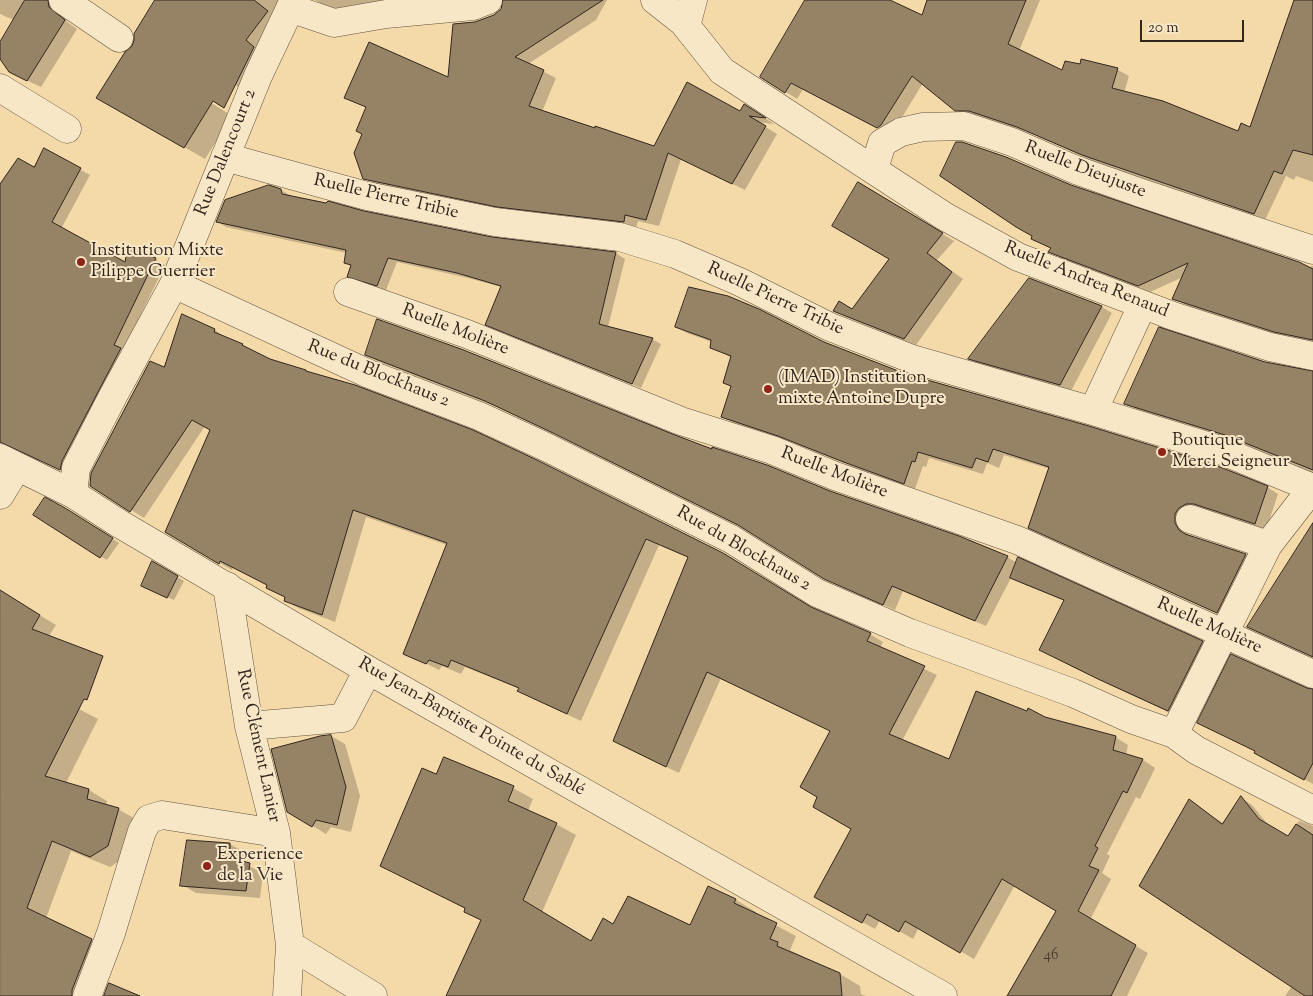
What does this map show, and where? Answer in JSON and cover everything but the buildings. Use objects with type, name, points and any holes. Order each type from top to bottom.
[{"type":"street","points":[[63,0],[119,38]]},
{"type":"street","points":[[292,4],[334,23],[386,14],[473,6],[488,0]]},
{"type":"street","name":"Ruelle Andrea Renaud","points":[[655,0],[686,26],[722,71],[944,216],[1018,257],[1142,306],[1270,347],[1313,356]]},
{"type":"street","points":[[686,26],[693,0]]},
{"type":"street","name":"Rue Dalencourt 2","points":[[73,494],[76,468],[174,284],[258,76],[292,4]]},
{"type":"street","points":[[0,88],[66,129]]},
{"type":"street","name":"Ruelle Dieujuste","points":[[874,169],[882,143],[901,132],[923,127],[964,126],[1012,142],[1076,170],[1131,190],[1313,250]]},
{"type":"street","name":"Ruelle Pierre Tribie","points":[[226,157],[376,198],[495,222],[620,237],[675,254],[740,282],[830,328],[912,359],[1220,450],[1313,487]]},
{"type":"street","name":"Rue du Blockhaus 2","points":[[174,284],[370,374],[479,416],[555,452],[731,539],[818,594],[910,633],[1073,693],[1131,719],[1174,734],[1196,750],[1313,810]]},
{"type":"street","name":"Ruelle Molière","points":[[348,292],[467,334],[681,421],[772,450],[835,476],[1017,540],[1224,632],[1313,674]]},
{"type":"street","points":[[1093,411],[1142,306]]},
{"type":"street","points":[[0,495],[8,463]]},
{"type":"street","name":"Rue Jean-Baptiste Pointe du Sablé","points":[[8,463],[73,494],[120,524],[368,670],[943,996]]},
{"type":"street","points":[[1174,734],[1268,545],[1313,487]]},
{"type":"street","points":[[1190,519],[1268,545]]},
{"type":"street","name":"Rue Clément Lanier","points":[[228,586],[249,726],[276,833],[290,945],[287,996]]},
{"type":"street","points":[[249,726],[342,718],[368,670]]},
{"type":"street","points":[[87,996],[110,933],[142,831],[149,819],[162,815],[276,833]]},
{"type":"street","points":[[290,945],[373,996]]},
{"type":"place","name":"Institution Mixte Pilippe Guerrier","points":[[81,262]]},
{"type":"place","name":"(IMAD) Institution mixte Antoine Dupre","points":[[768,389]]},
{"type":"place","name":"Boutique Merci Seigneur","points":[[1162,452]]},
{"type":"place","name":"Experience de la Vie","points":[[207,866]]}]
